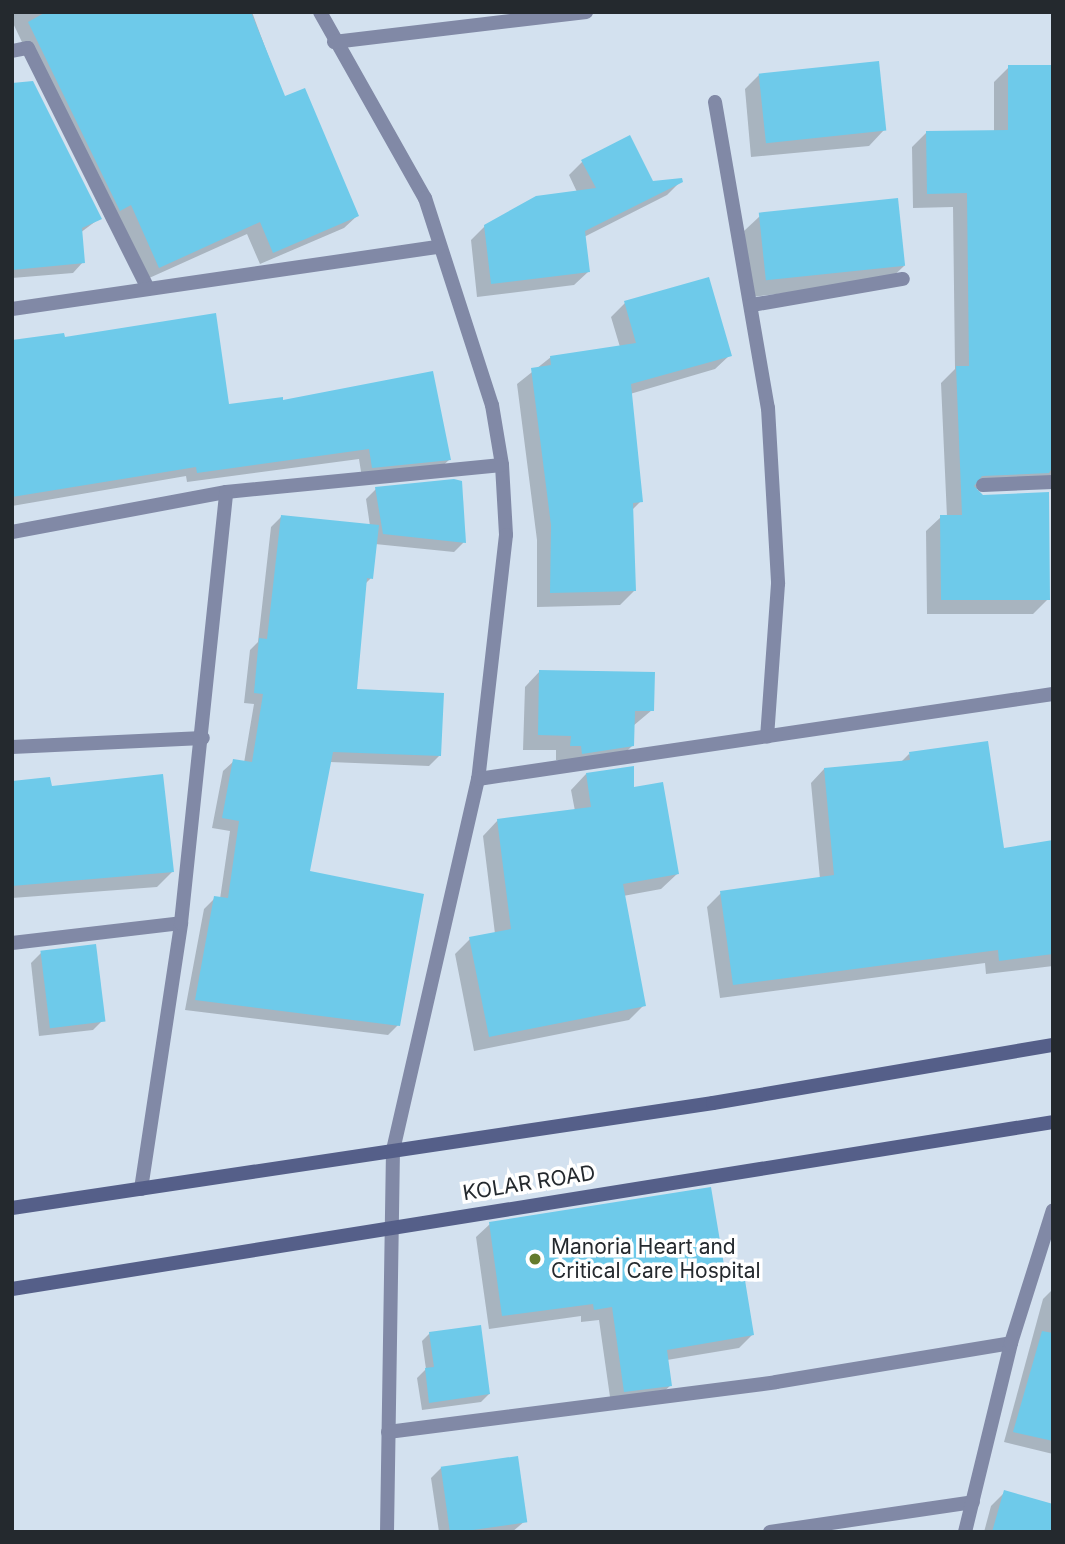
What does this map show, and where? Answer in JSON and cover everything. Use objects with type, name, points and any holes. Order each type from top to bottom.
[{"type":"main road","points":[[12,1208],[713,1103],[1053,1045]]},
{"type":"main road","name":"KOLAR ROAD","points":[[12,1289],[1053,1122]]},
{"type":"street","points":[[320,12],[334,42],[425,198],[492,405],[502,465],[506,535],[478,779],[393,1150],[387,1532]]},
{"type":"street","points":[[334,42],[586,12]]},
{"type":"street","points":[[12,51],[28,48],[148,289]]},
{"type":"street","points":[[715,102],[768,408],[778,584],[767,737]]},
{"type":"street","points":[[12,309],[439,247]]},
{"type":"street","points":[[752,304],[903,279]]},
{"type":"street","points":[[12,532],[226,492],[502,465]]},
{"type":"street","points":[[983,485],[1053,482]]},
{"type":"street","points":[[141,1189],[181,923],[203,738],[226,492]]},
{"type":"street","points":[[478,779],[1053,694]]},
{"type":"street","points":[[12,747],[203,738]]},
{"type":"street","points":[[12,943],[181,923]]},
{"type":"street","points":[[965,1532],[1011,1343],[1053,1210]]},
{"type":"street","points":[[388,1432],[776,1382],[1011,1343]]},
{"type":"street","points":[[770,1532],[973,1502]]},
{"type":"building","points":[[46,12],[251,12],[285,96],[305,88],[359,216],[273,253],[260,222],[159,268],[131,205],[120,211],[28,22]]},
{"type":"building","points":[[879,61],[886,131],[766,143],[759,74]]},
{"type":"building","points":[[1008,65],[1053,65],[1053,466],[1049,473],[982,476],[974,486],[983,495],[1049,492],[1050,600],[941,600],[940,515],[962,515],[956,366],[969,366],[967,193],[927,194],[926,131],[1008,130]]},
{"type":"building","points":[[33,81],[102,219],[82,228],[85,263],[12,270],[12,83]]},
{"type":"building","points":[[630,135],[653,181],[682,178],[683,182],[585,231],[590,272],[491,284],[484,225],[536,196],[596,188],[581,160]]},
{"type":"building","points":[[898,198],[905,266],[766,280],[759,213]]},
{"type":"building","points":[[709,277],[732,356],[631,384],[643,502],[633,503],[636,591],[550,593],[551,525],[531,368],[551,365],[550,356],[636,343],[624,301]]},
{"type":"building","points":[[216,313],[229,404],[283,397],[283,400],[433,371],[451,460],[372,468],[369,449],[197,473],[196,467],[12,497],[12,340],[64,333],[65,337]]},
{"type":"building","points":[[454,479],[462,481],[466,543],[383,534],[375,487]]},
{"type":"building","points":[[281,515],[379,525],[373,579],[367,578],[357,689],[444,693],[441,756],[333,752],[310,871],[424,894],[400,1026],[195,1000],[214,896],[228,898],[239,821],[222,818],[233,759],[252,762],[263,694],[254,693],[259,638],[267,639]]},
{"type":"building","points":[[539,670],[655,672],[654,711],[635,711],[634,746],[582,754],[581,746],[570,746],[571,736],[538,735]]},
{"type":"building","points":[[988,741],[1004,848],[1053,840],[1053,954],[999,961],[998,950],[733,985],[720,891],[834,875],[824,768],[910,760],[909,752]]},
{"type":"building","points":[[634,766],[634,787],[663,782],[679,874],[623,884],[646,1006],[489,1037],[469,937],[511,929],[497,819],[591,807],[586,773]]},
{"type":"building","points":[[163,774],[174,872],[12,886],[12,781],[50,777],[52,786]]},
{"type":"building","points":[[96,944],[106,1021],[50,1028],[40,951]]},
{"type":"building","points":[[711,1187],[725,1271],[743,1268],[754,1335],[667,1350],[672,1386],[624,1392],[612,1307],[594,1310],[593,1304],[502,1316],[489,1222]]},
{"type":"building","points":[[481,1325],[490,1394],[429,1403],[425,1368],[434,1367],[429,1332]]},
{"type":"building","points":[[1042,1331],[1053,1333],[1053,1441],[1013,1432]]},
{"type":"building","points":[[518,1456],[527,1522],[450,1532],[441,1467]]},
{"type":"building","points":[[1004,1490],[1053,1504],[1053,1532],[992,1532]]},
{"type":"place","name":"Manoria Heart and Critical Care Hospital","points":[[535,1259]]}]
